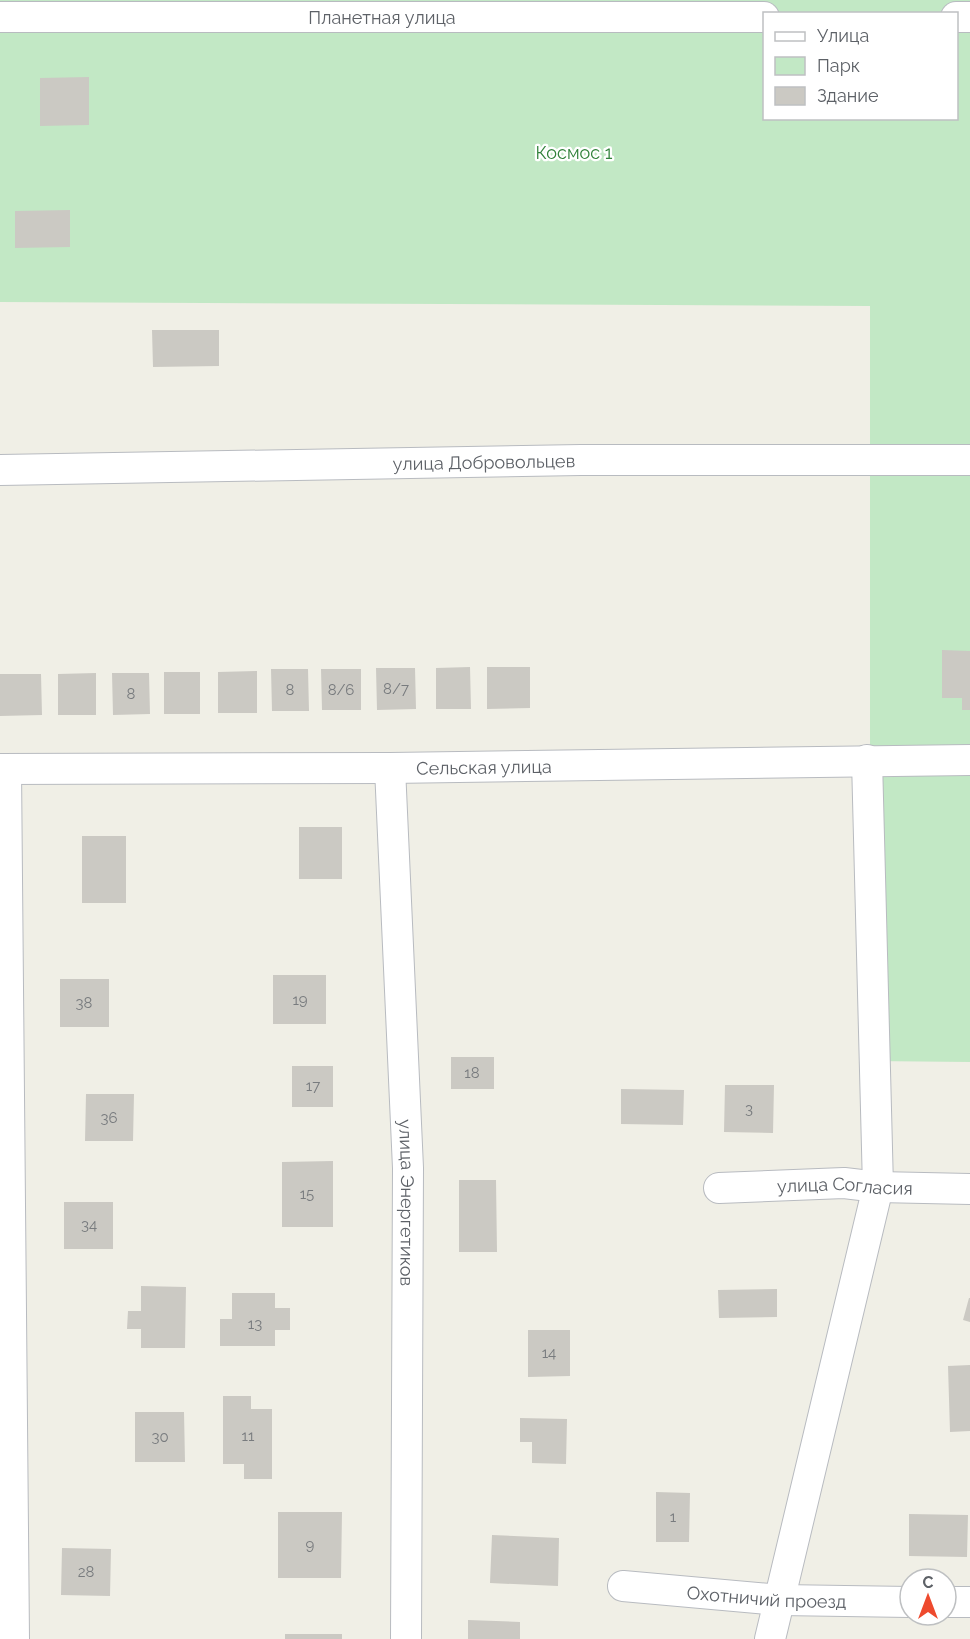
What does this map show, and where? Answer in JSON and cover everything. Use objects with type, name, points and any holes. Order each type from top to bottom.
[{"type":"street","name":"Планетная улица","points":[[0,17],[763,17]]},
{"type":"street","name":"улица Добровольцев","points":[[0,470],[581,460],[970,460]]},
{"type":"street","points":[[770,1639],[878,1187],[867,760]]},
{"type":"street","name":"Сельская улица","points":[[3,769],[390,768],[970,760]]},
{"type":"street","name":"улица Энергетиков","points":[[390,768],[408,1168],[406,1639]]},
{"type":"street","points":[[3,769],[14,1639]]},
{"type":"street","name":"улица Согласия","points":[[719,1188],[844,1183],[878,1187],[970,1189]]},
{"type":"street","name":"Охотничий проезд","points":[[623,1586],[780,1600],[898,1602]]},
{"type":"green space","name":"Космос 1","points":[[0,0],[970,0],[970,1062],[870,1061],[870,306],[0,302]]},
{"type":"building","points":[[89,77],[89,125],[40,126],[40,78]]},
{"type":"building","points":[[70,210],[70,247],[15,248],[15,211]]},
{"type":"building","points":[[152,330],[219,330],[219,366],[153,367]]},
{"type":"building","points":[[942,650],[970,651],[970,710],[962,710],[962,698],[942,698]]},
{"type":"building","points":[[470,667],[471,709],[436,709],[436,668]]},
{"type":"building","points":[[487,667],[530,667],[530,708],[487,709]]},
{"type":"building","points":[[376,668],[415,668],[416,709],[377,710]]},
{"type":"building","points":[[271,669],[308,669],[309,711],[272,711]]},
{"type":"building","points":[[321,669],[361,669],[361,710],[322,710]]},
{"type":"building","points":[[257,671],[257,713],[218,713],[218,672]]},
{"type":"building","points":[[164,672],[200,672],[200,714],[164,714]]},
{"type":"building","points":[[96,673],[96,715],[58,715],[58,674]]},
{"type":"building","points":[[112,673],[149,673],[150,714],[113,715]]},
{"type":"building","points":[[0,674],[41,674],[42,715],[0,716]]},
{"type":"building","points":[[299,827],[342,827],[342,879],[299,879]]},
{"type":"building","points":[[82,836],[126,836],[126,903],[82,903]]},
{"type":"building","points":[[273,975],[326,975],[326,1024],[273,1024]]},
{"type":"building","points":[[60,979],[109,979],[109,1027],[60,1027]]},
{"type":"building","points":[[451,1057],[494,1057],[494,1089],[451,1089]]},
{"type":"building","points":[[292,1066],[333,1066],[333,1107],[292,1107]]},
{"type":"building","points":[[725,1085],[774,1085],[773,1133],[724,1132]]},
{"type":"building","points":[[621,1089],[684,1090],[683,1125],[621,1124]]},
{"type":"building","points":[[86,1094],[134,1094],[133,1141],[85,1141]]},
{"type":"building","points":[[333,1161],[333,1227],[282,1227],[282,1162]]},
{"type":"building","points":[[459,1180],[496,1180],[497,1252],[459,1252]]},
{"type":"building","points":[[64,1202],[113,1202],[113,1249],[64,1249]]},
{"type":"building","points":[[141,1286],[186,1287],[185,1348],[141,1348],[141,1329],[127,1329],[128,1311],[141,1311]]},
{"type":"building","points":[[777,1289],[777,1317],[719,1318],[718,1290]]},
{"type":"building","points":[[232,1293],[275,1293],[275,1308],[290,1308],[290,1330],[275,1330],[275,1346],[220,1346],[220,1319],[232,1319]]},
{"type":"building","points":[[970,1298],[970,1322],[963,1320]]},
{"type":"building","points":[[528,1330],[570,1330],[570,1376],[528,1377]]},
{"type":"building","points":[[970,1365],[970,1431],[950,1432],[948,1366]]},
{"type":"building","points":[[223,1396],[251,1396],[251,1409],[272,1409],[272,1479],[244,1479],[244,1464],[223,1464]]},
{"type":"building","points":[[135,1412],[184,1412],[185,1462],[135,1462]]},
{"type":"building","points":[[520,1418],[567,1419],[566,1464],[532,1463],[532,1442],[520,1442]]},
{"type":"building","points":[[656,1492],[690,1493],[689,1542],[656,1542]]},
{"type":"building","points":[[278,1512],[342,1512],[341,1578],[278,1578]]},
{"type":"building","points":[[909,1514],[968,1515],[967,1557],[909,1556]]},
{"type":"building","points":[[492,1535],[559,1538],[558,1586],[490,1583]]},
{"type":"building","points":[[62,1548],[111,1549],[110,1596],[61,1595]]},
{"type":"building","points":[[468,1620],[520,1622],[520,1639],[468,1639]]},
{"type":"building","points":[[285,1634],[342,1634],[342,1639],[285,1639]]}]
